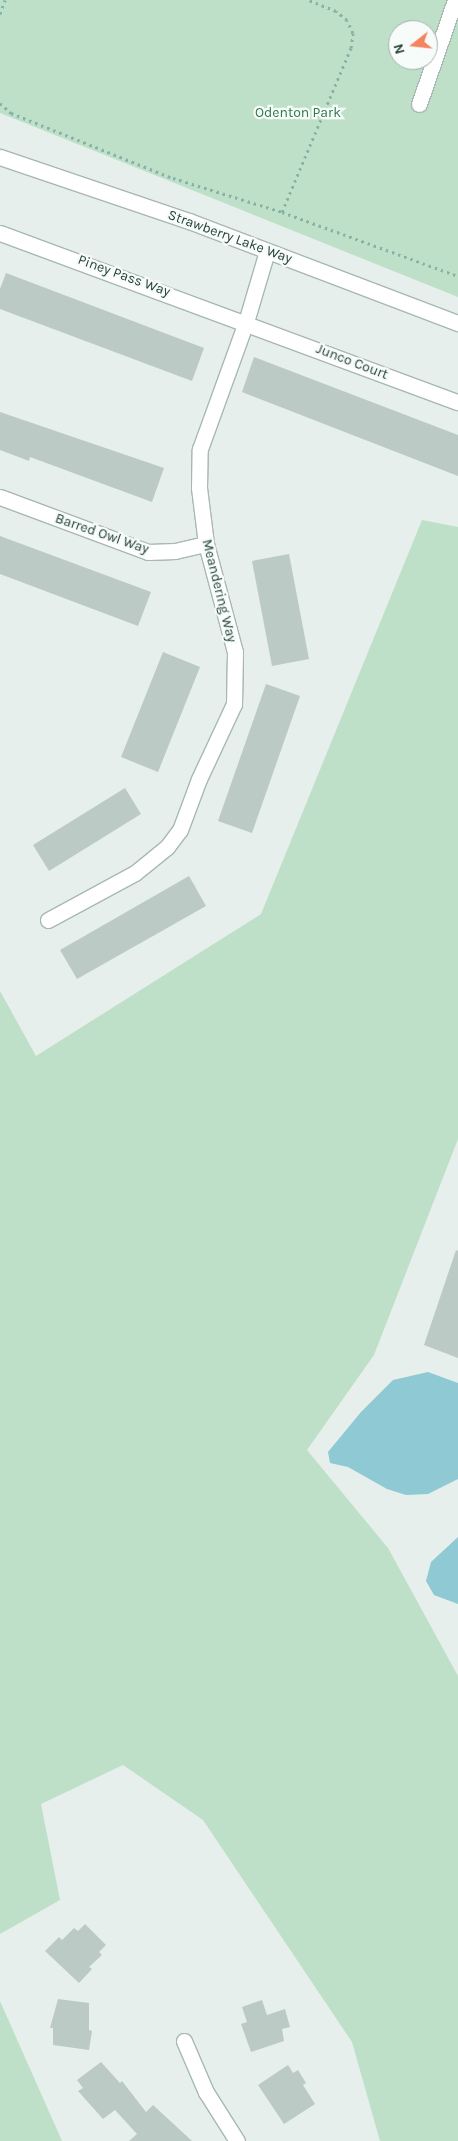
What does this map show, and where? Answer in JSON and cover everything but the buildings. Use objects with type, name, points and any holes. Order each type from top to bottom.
[{"type":"street","points":[[419,104],[456,0]]},
{"type":"street","name":"Strawberry Lake Way","points":[[0,156],[267,251],[458,323]]},
{"type":"street","name":"Piney Pass Way","points":[[0,233],[246,322]]},
{"type":"street","name":"Meandering Way","points":[[48,920],[135,873],[167,847],[180,830],[199,779],[234,704],[235,652],[206,544],[198,488],[200,449],[246,322],[267,251]]},
{"type":"street","name":"Junco Court","points":[[246,322],[458,402]]},
{"type":"street","name":"Barred Owl Way","points":[[0,497],[148,552],[175,551],[206,544]]},
{"type":"street","points":[[184,2041],[206,2092],[237,2141]]},
{"type":"path","points":[[0,14],[5,0]]},
{"type":"path","points":[[282,212],[351,48],[353,33],[347,20],[336,12],[309,0]]},
{"type":"path","points":[[0,103],[11,113],[165,174],[282,212],[458,276]]},
{"type":"green space","name":"Odenton Park","points":[[0,0],[458,0],[458,297],[0,113]]},
{"type":"green space","points":[[422,520],[458,527],[458,1139],[374,1355],[307,1450],[388,1548],[458,1676],[458,2141],[380,2141],[352,2042],[203,1820],[123,1765],[41,1804],[60,1900],[0,1934],[0,991],[36,1056],[261,914]]},
{"type":"green space","points":[[0,2001],[62,2141],[0,2141]]},
{"type":"water","points":[[428,1372],[458,1383],[458,1479],[428,1494],[406,1495],[387,1489],[348,1467],[330,1463],[328,1452],[361,1412],[393,1380]]},
{"type":"water","points":[[458,1537],[458,1604],[434,1595],[426,1581],[431,1562]]}]
